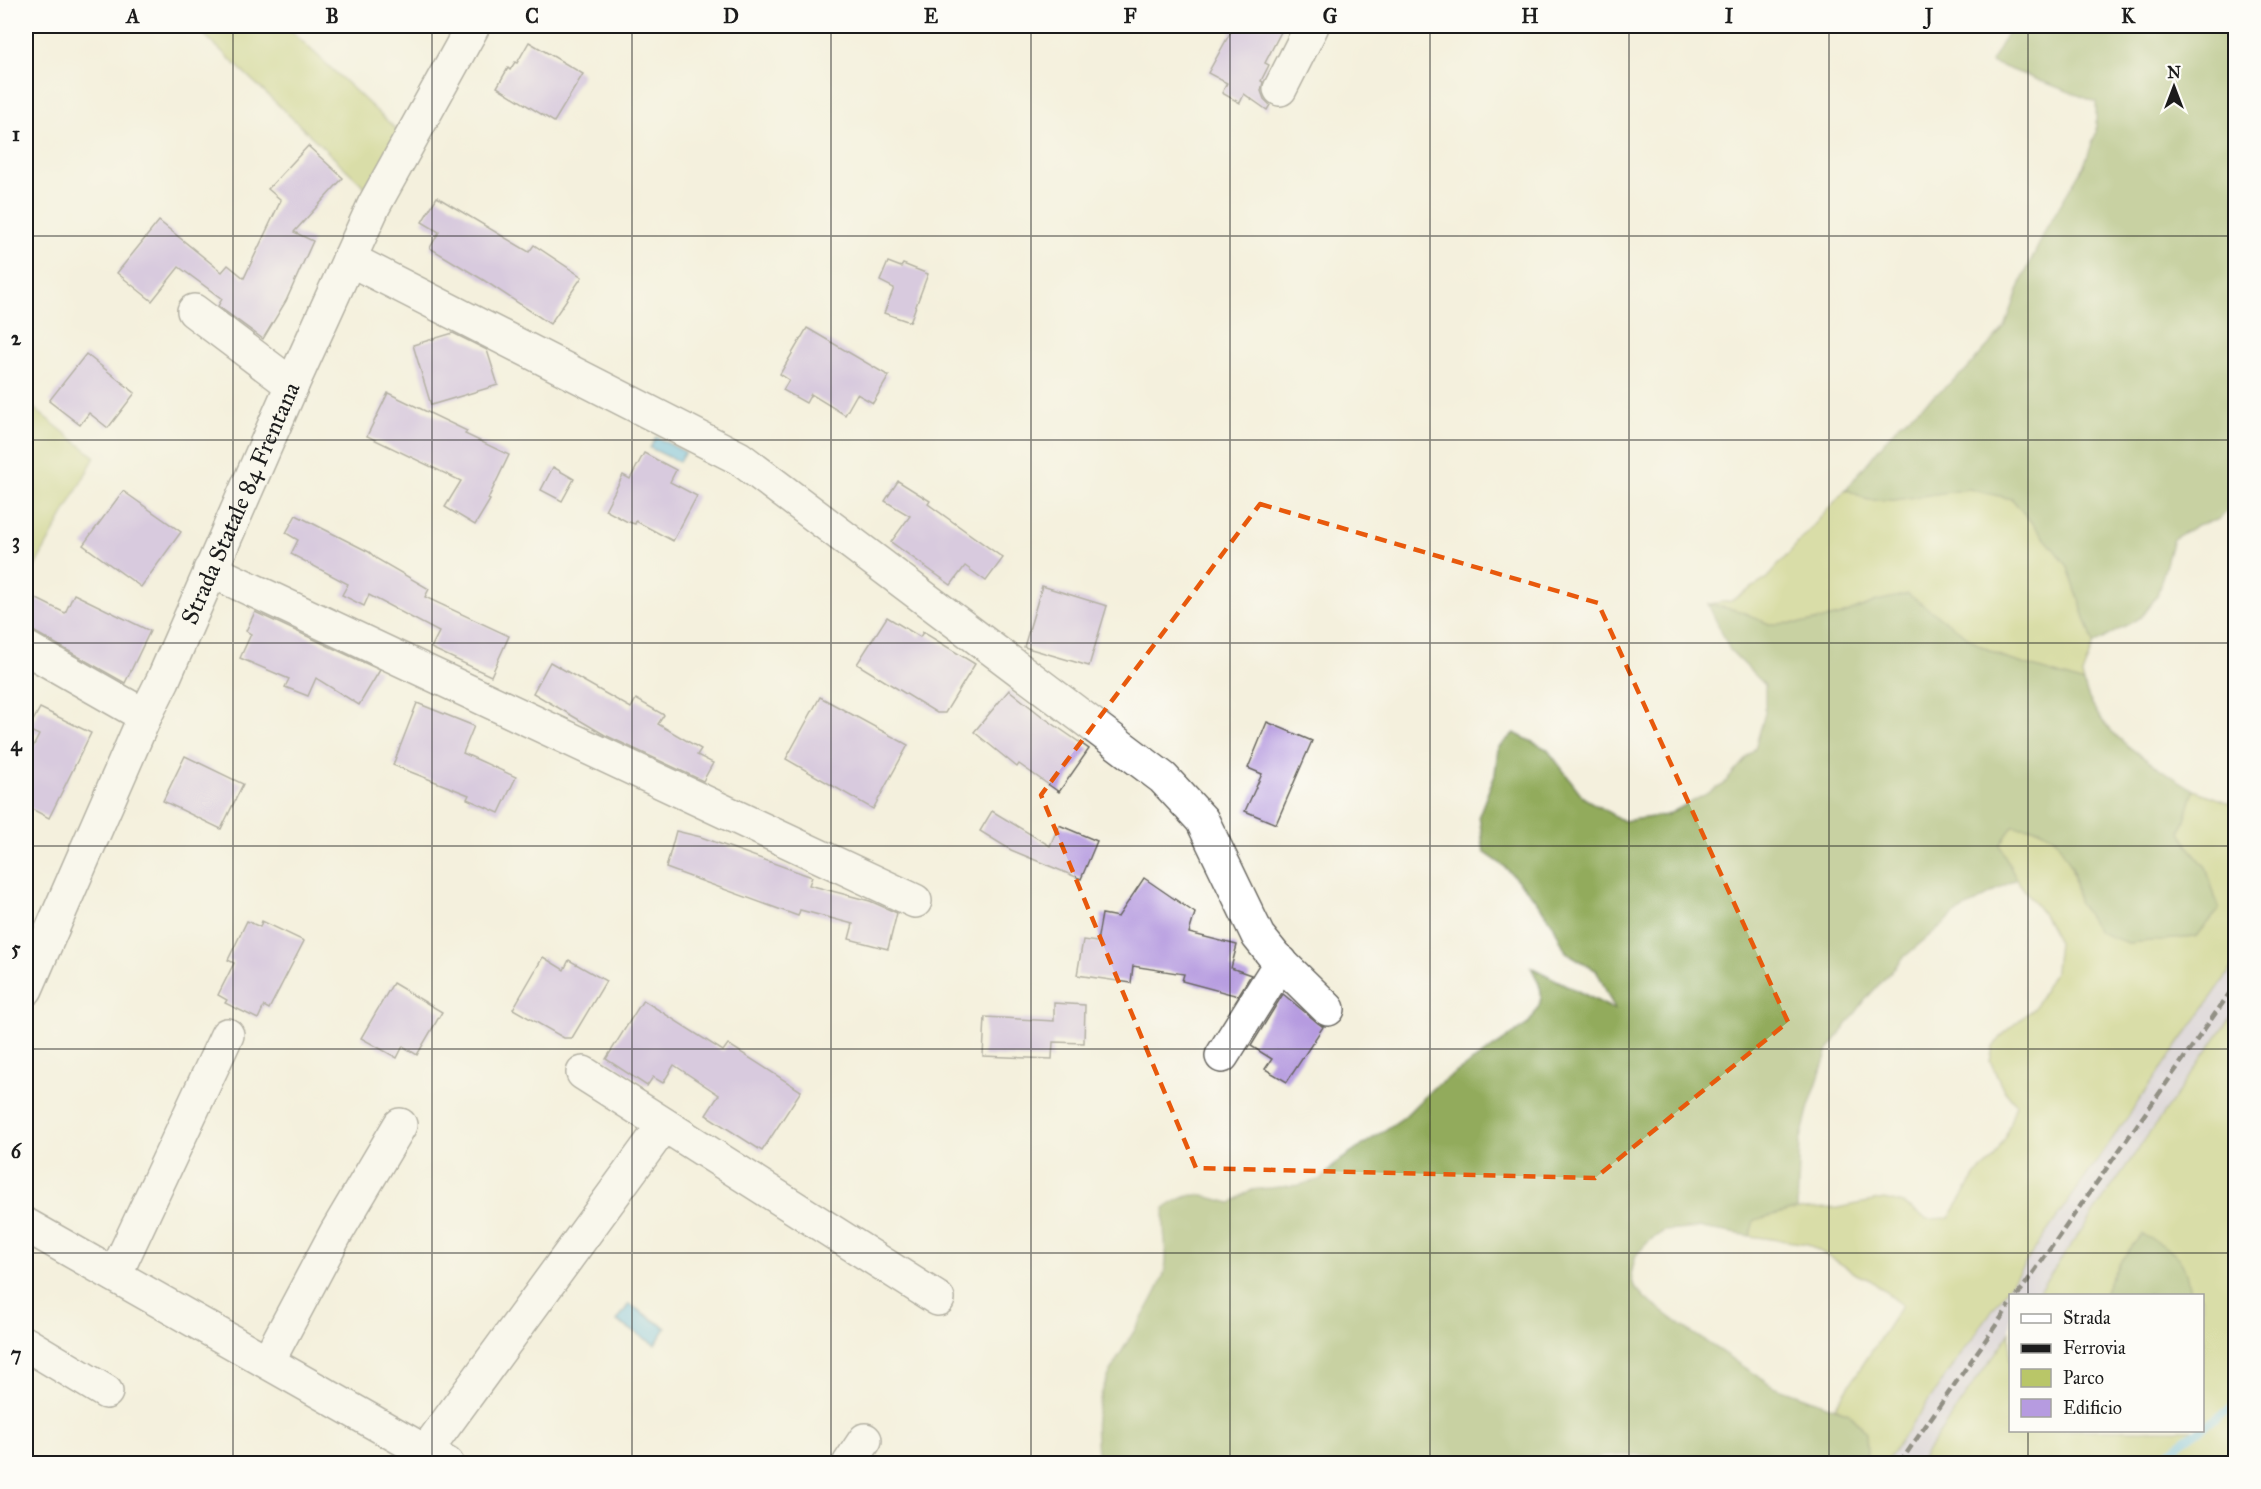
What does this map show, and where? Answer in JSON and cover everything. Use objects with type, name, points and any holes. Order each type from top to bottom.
[{"type":"street","name":"Strada Statale 84 Frentana","points":[[26,989],[292,385],[374,205],[473,26]]},
{"type":"street","points":[[1280,89],[1312,26]]},
{"type":"street","points":[[350,259],[739,458],[1163,778],[1202,820],[1256,931],[1281,962],[1328,1009]]},
{"type":"street","points":[[194,311],[292,385]]},
{"type":"street","points":[[210,570],[915,902]]},
{"type":"street","points":[[26,648],[145,717]]},
{"type":"street","points":[[1222,1056],[1281,962]]},
{"type":"street","points":[[115,1275],[227,1035]]},
{"type":"street","points":[[583,1073],[938,1299]]},
{"type":"street","points":[[268,1361],[336,1233],[400,1125]]},
{"type":"street","points":[[26,1225],[436,1457],[664,1125]]},
{"type":"street","points":[[26,1344],[106,1392]]},
{"type":"highlighted area","points":[[1260,504],[1598,603],[1788,1022],[1595,1178],[1196,1168],[1041,795]]},
{"type":"shaded area","points":[[2235,964],[2235,1011],[2037,1294],[2009,1294],[2009,1333],[1918,1463],[1885,1464]]},
{"type":"green space","points":[[195,26],[286,26],[400,133],[369,191]]},
{"type":"green space","points":[[2011,26],[2235,26],[2235,505],[2217,520],[2197,525],[2173,539],[2157,596],[2141,617],[2094,644],[2067,565],[2012,499],[1969,489],[1894,500],[1868,500],[1846,489],[1898,425],[1965,371],[2005,327],[2022,280],[2047,227],[2084,165],[2096,133],[2096,102],[1991,62]]},
{"type":"green space","points":[[26,402],[95,457],[26,583]]},
{"type":"green space","points":[[1846,489],[1868,500],[1894,500],[1969,489],[2012,499],[2067,565],[2094,644],[2082,675],[2084,683],[2007,659],[1979,645],[1953,627],[1877,601],[1839,616],[1805,623],[1769,624],[1740,611],[1708,604],[1731,601],[1765,580]]},
{"type":"green space","points":[[1908,594],[1979,645],[2007,659],[2084,683],[2090,701],[2100,718],[2113,732],[2144,758],[2194,790],[2181,832],[2187,845],[2206,867],[2219,910],[2196,937],[2128,943],[2098,932],[2078,901],[2073,869],[2056,839],[2040,829],[2013,826],[2000,845],[2016,879],[1955,914],[1903,958],[1866,999],[1828,1050],[1808,1110],[1800,1143],[1797,1209],[1754,1220],[1750,1236],[1701,1228],[1664,1231],[1650,1240],[1636,1255],[1631,1275],[1634,1286],[1646,1299],[1685,1328],[1773,1386],[1849,1413],[1866,1432],[1867,1453],[1864,1463],[1694,1464],[1656,1455],[1613,1455],[1529,1464],[1474,1458],[1467,1464],[1098,1463],[1095,1423],[1100,1398],[1116,1362],[1146,1312],[1163,1277],[1166,1260],[1165,1208],[1190,1196],[1203,1196],[1231,1203],[1250,1190],[1299,1185],[1322,1179],[1335,1164],[1404,1117],[1433,1088],[1528,1024],[1538,1008],[1541,996],[1539,984],[1531,967],[1615,1010],[1597,971],[1566,952],[1552,922],[1531,894],[1504,866],[1484,852],[1479,815],[1495,774],[1498,748],[1514,733],[1547,749],[1584,798],[1623,821],[1667,815],[1723,785],[1755,748],[1765,713],[1765,685],[1730,650],[1708,604],[1740,611],[1769,624],[1805,623],[1839,616],[1877,601]]},
{"type":"green space","points":[[2194,790],[2235,805],[2235,964],[1885,1463],[1864,1463],[1867,1444],[1863,1429],[1852,1417],[1835,1407],[1902,1305],[1870,1280],[1808,1244],[1750,1236],[1753,1220],[1797,1209],[1837,1208],[1884,1199],[1904,1204],[1927,1219],[1949,1218],[1976,1175],[1993,1160],[2005,1138],[2016,1104],[2003,1088],[1990,1061],[1993,1047],[2006,1031],[2034,1008],[2055,970],[2058,942],[2042,913],[2016,879],[1999,845],[2013,826],[2038,829],[2050,835],[2058,842],[2069,860],[2078,901],[2128,943],[2196,937],[2219,910],[2206,867],[2187,845],[2181,832]]},
{"type":"green space","points":[[2235,1011],[2235,1463],[1918,1464],[2009,1333],[2009,1432],[2204,1432],[2204,1294],[2037,1294]]},
{"type":"green space","points":[[2142,1234],[2171,1251],[2182,1263],[2190,1294],[2104,1294],[2111,1278]]},
{"type":"water","points":[[656,437],[685,452],[679,462],[650,448]]},
{"type":"water","points":[[629,1304],[666,1328],[655,1345],[617,1321]]},
{"type":"building","points":[[1234,26],[1284,26],[1265,63],[1269,65],[1261,81],[1263,82],[1261,91],[1264,99],[1270,105],[1267,110],[1244,94],[1240,103],[1222,93],[1227,83],[1208,73]]},
{"type":"building","points":[[529,42],[583,74],[554,122],[497,87],[508,68],[510,70],[515,62],[517,63]]},
{"type":"building","points":[[308,146],[343,178],[294,232],[313,241],[286,301],[263,339],[218,306],[222,299],[179,267],[152,301],[117,273],[159,221],[222,272],[228,265],[244,278],[281,200],[268,189]]},
{"type":"building","points":[[437,197],[529,252],[534,245],[582,277],[550,324],[430,248],[439,232],[422,222]]},
{"type":"building","points":[[888,262],[901,267],[903,264],[928,274],[910,322],[884,313],[894,288],[880,281]]},
{"type":"building","points":[[807,328],[889,376],[873,403],[857,394],[845,415],[811,394],[806,403],[783,390],[789,380],[780,374]]},
{"type":"building","points":[[453,333],[487,350],[498,385],[431,405],[413,345]]},
{"type":"building","points":[[86,354],[135,393],[108,428],[89,413],[80,425],[49,401]]},
{"type":"building","points":[[388,393],[467,431],[465,434],[509,455],[488,499],[490,500],[475,525],[445,507],[461,481],[367,436]]},
{"type":"building","points":[[644,453],[676,470],[670,482],[697,496],[673,541],[636,521],[635,524],[626,521],[605,510],[623,475],[630,479]]},
{"type":"building","points":[[553,467],[574,479],[562,501],[541,490]]},
{"type":"building","points":[[898,481],[930,501],[928,504],[1003,558],[986,581],[965,566],[951,585],[891,542],[910,516],[885,501]]},
{"type":"building","points":[[123,491],[181,532],[141,587],[83,545]]},
{"type":"building","points":[[296,515],[369,552],[429,589],[425,597],[509,636],[491,676],[431,648],[439,632],[369,595],[364,606],[342,595],[348,584],[291,554],[298,540],[286,533]]},
{"type":"building","points":[[1042,586],[1107,606],[1089,666],[1024,647]]},
{"type":"building","points":[[74,594],[150,631],[125,683],[26,629],[26,611],[33,597],[65,613]]},
{"type":"building","points":[[255,612],[380,670],[359,705],[316,678],[308,696],[285,687],[289,679],[240,658],[251,634],[246,631]]},
{"type":"building","points":[[887,617],[920,637],[923,632],[975,664],[945,713],[937,713],[857,664]]},
{"type":"building","points":[[550,662],[631,708],[636,699],[664,715],[658,724],[701,749],[697,755],[713,763],[703,781],[605,735],[533,693]]},
{"type":"building","points":[[1009,690],[1089,749],[1059,792],[1019,764],[1017,767],[974,732]]},
{"type":"building","points":[[820,697],[908,745],[873,809],[786,759]]},
{"type":"building","points":[[417,703],[474,726],[463,753],[516,777],[499,813],[467,799],[469,795],[393,765]]},
{"type":"building","points":[[40,708],[91,733],[49,818],[26,806],[26,761],[39,735],[28,730]]},
{"type":"building","points":[[1267,722],[1312,741],[1276,824],[1245,811],[1262,774],[1248,768]]},
{"type":"building","points":[[185,756],[243,784],[221,829],[163,801]]},
{"type":"building","points":[[992,811],[1050,846],[1059,825],[1097,841],[1081,879],[1011,850],[980,831]]},
{"type":"building","points":[[676,831],[701,837],[812,877],[809,885],[870,901],[897,913],[888,949],[849,939],[853,924],[800,910],[798,916],[666,868]]},
{"type":"building","points":[[1144,878],[1195,913],[1189,933],[1237,945],[1231,968],[1251,975],[1238,996],[1182,981],[1184,974],[1133,966],[1131,983],[1077,975],[1083,940],[1097,942],[1102,914],[1118,917]]},
{"type":"building","points":[[247,921],[260,927],[262,921],[304,941],[269,1009],[264,1006],[258,1019],[225,1003],[227,1000],[218,995],[234,963],[228,960]]},
{"type":"building","points":[[543,957],[564,970],[569,960],[606,981],[572,1038],[564,1038],[513,1009]]},
{"type":"building","points":[[393,983],[442,1012],[417,1055],[403,1046],[397,1058],[361,1038]]},
{"type":"building","points":[[1283,994],[1323,1027],[1287,1082],[1265,1069],[1272,1059],[1251,1046]]},
{"type":"building","points":[[643,1000],[723,1051],[728,1044],[801,1091],[762,1151],[706,1115],[719,1095],[674,1065],[663,1083],[653,1077],[647,1086],[606,1059]]},
{"type":"building","points":[[1054,1003],[1085,1005],[1084,1043],[1053,1042],[1052,1059],[983,1056],[985,1017],[1054,1021]]},
{"type":"waterway","points":[[2204,1427],[2236,1405]]},
{"type":"waterway","points":[[2151,1464],[2196,1432]]},
{"type":"railway","points":[[2018,1294],[2236,984]]},
{"type":"railway","points":[[1899,1464],[2009,1306]]}]
